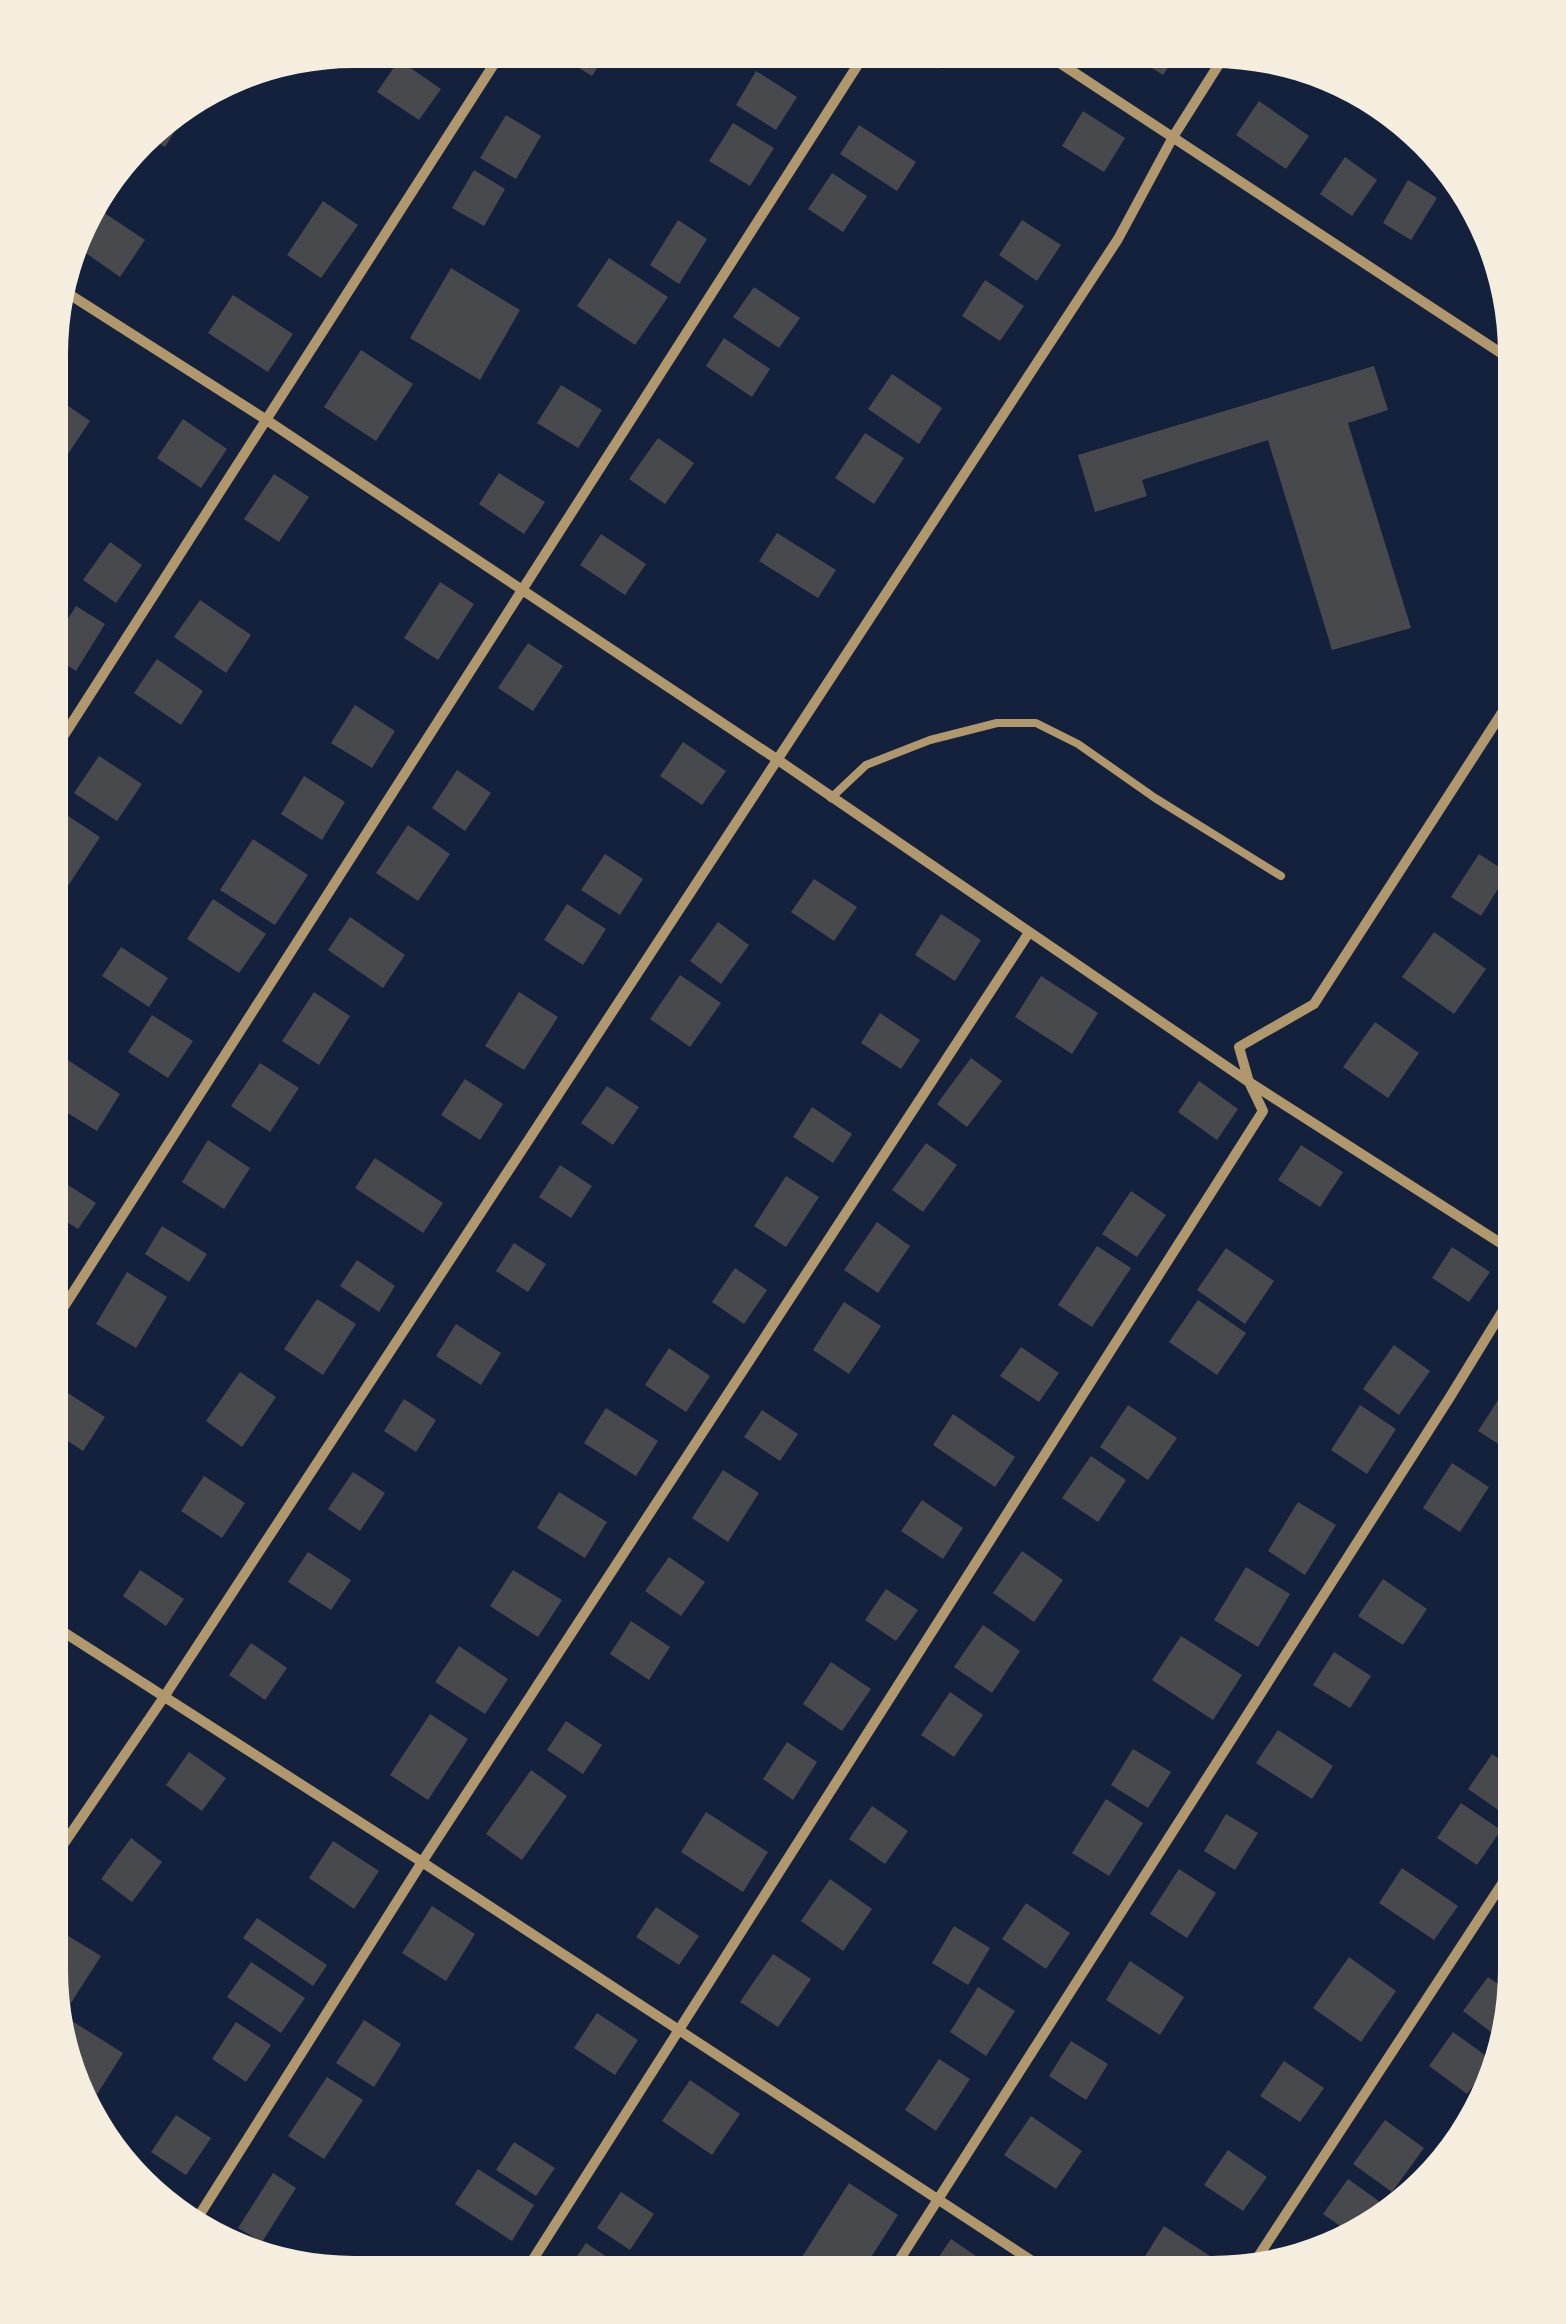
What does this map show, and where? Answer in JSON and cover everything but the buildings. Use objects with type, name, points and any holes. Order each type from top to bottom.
[{"type":"street","points":[[68,729],[491,68]]},
{"type":"street","points":[[68,1299],[856,68]]},
{"type":"street","points":[[1067,68],[1498,351]]},
{"type":"street","points":[[68,1838],[164,1697],[1118,239],[1173,137],[1216,68]]},
{"type":"street","points":[[74,297],[265,419],[778,760],[1249,1082],[1498,1241]]},
{"type":"street","points":[[534,2256],[1262,1111],[1240,1047],[1314,1004],[1498,719]]},
{"type":"street","points":[[201,2212],[422,1862],[1028,934]]},
{"type":"street","points":[[903,2256],[1498,1318]]},
{"type":"street","points":[[68,1636],[1024,2256]]},
{"type":"street","points":[[1261,2252],[1498,1890]]},
{"type":"lane","points":[[831,798],[866,765],[930,740],[997,723],[1036,723],[1078,744],[1282,876]]}]
